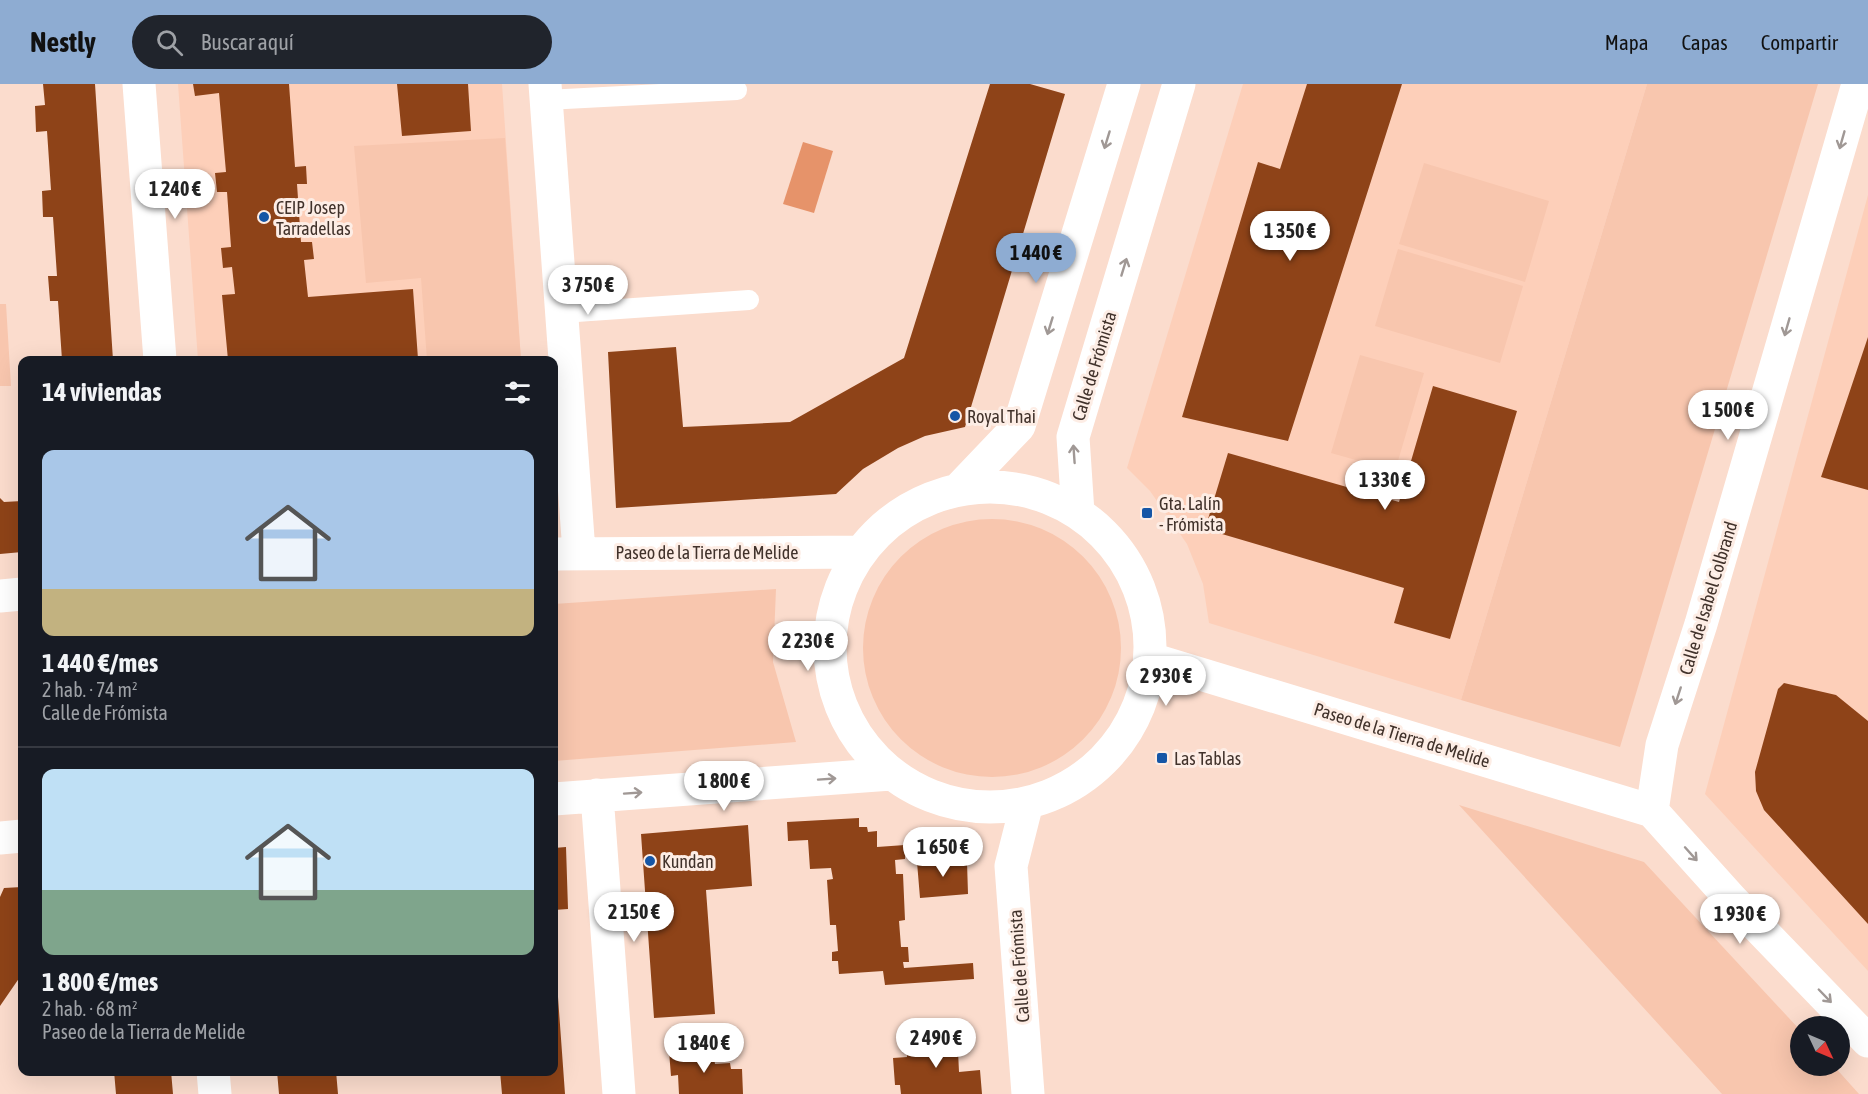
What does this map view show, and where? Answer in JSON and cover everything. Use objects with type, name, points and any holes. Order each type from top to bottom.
[{"type":"street","points":[[139,84],[160,356]]},
{"type":"street","points":[[958,490],[1019,426],[1124,84]]},
{"type":"street","name":"Calle de Frómista","points":[[1078,513],[1073,437],[1179,84]]},
{"type":"street","name":"Calle de Isabel Colbrand","points":[[1652,811],[1662,746],[1701,624],[1858,84]]},
{"type":"street","points":[[546,92],[562,313],[566,553]]},
{"type":"street","points":[[999,487],[1040,495],[1078,513],[1112,541],[1135,578],[1148,619],[1150,659],[1144,696],[1123,736],[1101,763],[1073,785],[1027,803],[977,807],[932,797],[891,774],[857,738],[836,694],[830,645],[838,596],[861,552],[888,524],[921,502],[958,490],[999,487]]},
{"type":"street","name":"Paseo de la Tierra de Melide","points":[[566,553],[861,552]]},
{"type":"street","points":[[0,596],[18,594]]},
{"type":"street","name":"Paseo de la Tierra de Melide","points":[[1150,659],[1652,811]]},
{"type":"street","points":[[558,799],[891,774]]},
{"type":"street","points":[[597,795],[619,1094]]},
{"type":"street","name":"Calle de Frómista","points":[[1027,803],[1011,866],[1028,1094]]},
{"type":"street","points":[[1652,811],[1732,900],[1868,1041]]},
{"type":"street","points":[[0,838],[18,836]]},
{"type":"street","points":[[213,1076],[215,1094]]},
{"type":"lane","points":[[546,92],[737,90]]},
{"type":"lane","points":[[562,313],[749,300]]},
{"type":"shaded area","points":[[178,84],[502,84],[521,356],[198,356]]},
{"type":"shaded area","points":[[1243,84],[1647,84],[1461,700],[1209,623],[1203,584],[1187,544],[1150,491],[1127,468]]},
{"type":"shaded area","points":[[1647,84],[1818,84],[1620,747],[1461,700]]},
{"type":"shaded area","points":[[505,138],[521,356],[427,356],[421,278],[366,283],[354,146]]},
{"type":"shaded area","points":[[803,142],[833,151],[814,213],[783,204]]},
{"type":"shaded area","points":[[1424,163],[1549,201],[1525,282],[1399,244]]},
{"type":"shaded area","points":[[1868,195],[1868,971],[1705,794]]},
{"type":"shaded area","points":[[1398,249],[1523,286],[1500,363],[1375,326]]},
{"type":"shaded area","points":[[0,304],[6,304],[11,386],[0,386]]},
{"type":"shaded area","points":[[1360,355],[1424,373],[1395,471],[1331,453]]},
{"type":"shaded area","points":[[979,519],[1005,519],[1042,528],[1064,540],[1092,566],[1112,598],[1119,623],[1121,648],[1119,673],[1112,698],[1100,720],[1074,748],[1042,768],[1030,772],[1005,777],[979,777],[942,768],[920,756],[892,730],[872,698],[868,686],[863,661],[863,635],[872,598],[884,576],[910,548],[942,528],[954,524]]},
{"type":"shaded area","points":[[776,589],[773,662],[796,742],[558,761],[558,604]]},
{"type":"shaded area","points":[[1459,805],[1644,862],[1790,1019],[1790,1076],[1843,1076],[1859,1094],[1722,1094]]},
{"type":"building","points":[[43,84],[95,84],[113,356],[62,356],[58,301],[50,301],[48,276],[57,276],[53,217],[43,217],[42,191],[51,190],[47,131],[36,132],[35,106],[45,105]]},
{"type":"building","name":"CEIP Josep Tarradellas","points":[[193,84],[289,84],[295,167],[306,166],[307,184],[297,184],[301,242],[312,242],[314,259],[304,260],[308,297],[413,289],[418,356],[228,356],[222,295],[235,294],[232,267],[223,268],[221,248],[231,247],[227,192],[217,192],[215,173],[226,172],[219,93],[195,96]]},
{"type":"building","points":[[397,84],[468,84],[471,131],[402,136]]},
{"type":"building","points":[[990,84],[1030,84],[1065,94],[965,427],[925,436],[898,448],[863,469],[836,494],[616,508],[608,352],[676,347],[683,427],[790,422],[904,358]]},
{"type":"building","points":[[1307,84],[1402,84],[1288,441],[1182,417],[1258,162],[1280,169]]},
{"type":"building","points":[[1868,337],[1868,490],[1821,477]]},
{"type":"building","points":[[1433,386],[1517,411],[1450,639],[1394,623],[1404,588],[1205,529],[1228,453],[1399,502]]},
{"type":"building","points":[[0,498],[4,502],[18,501],[18,552],[0,554]]},
{"type":"building","points":[[1784,683],[1836,695],[1868,721],[1868,924],[1764,810],[1756,791],[1755,772],[1778,689]]},
{"type":"building","points":[[859,818],[859,827],[867,827],[868,832],[877,831],[877,847],[905,845],[905,859],[895,860],[896,874],[903,874],[905,920],[899,921],[901,947],[908,947],[909,962],[903,962],[904,968],[973,963],[974,979],[885,985],[883,971],[839,974],[838,961],[832,961],[832,952],[838,951],[836,925],[830,925],[827,880],[833,879],[831,868],[810,869],[808,840],[788,841],[787,822]]},
{"type":"building","points":[[748,825],[752,886],[706,890],[715,1014],[654,1018],[641,834]]},
{"type":"building","points":[[566,847],[568,909],[558,910],[558,848]]},
{"type":"building","points":[[950,859],[967,862],[968,894],[920,898],[917,862]]},
{"type":"building","points":[[18,887],[18,980],[0,1006],[0,897],[4,888]]},
{"type":"building","points":[[558,997],[565,1094],[502,1094],[500,1076],[558,1076]]},
{"type":"building","points":[[962,1033],[963,1051],[958,1051],[959,1072],[980,1070],[982,1094],[901,1094],[900,1085],[895,1085],[893,1058],[907,1057],[907,1051],[922,1050],[921,1045],[933,1044],[931,1035]]},
{"type":"building","points":[[703,1049],[704,1058],[714,1058],[715,1064],[730,1063],[731,1069],[742,1069],[743,1094],[679,1094],[678,1075],[671,1076],[669,1051]]},
{"type":"building","points":[[114,1076],[171,1076],[173,1094],[116,1094]]},
{"type":"building","points":[[277,1076],[336,1076],[338,1094],[279,1094]]},
{"type":"place","name":"CEIP Josep Tarradellas","points":[[264,217]]},
{"type":"place","name":"Royal Thai","points":[[955,416]]},
{"type":"place","name":"Gta. Lalín - Frómista","points":[[1147,513]]},
{"type":"place","name":"Las Tablas","points":[[1162,758]]},
{"type":"place","name":"Kundan","points":[[650,861]]}]
